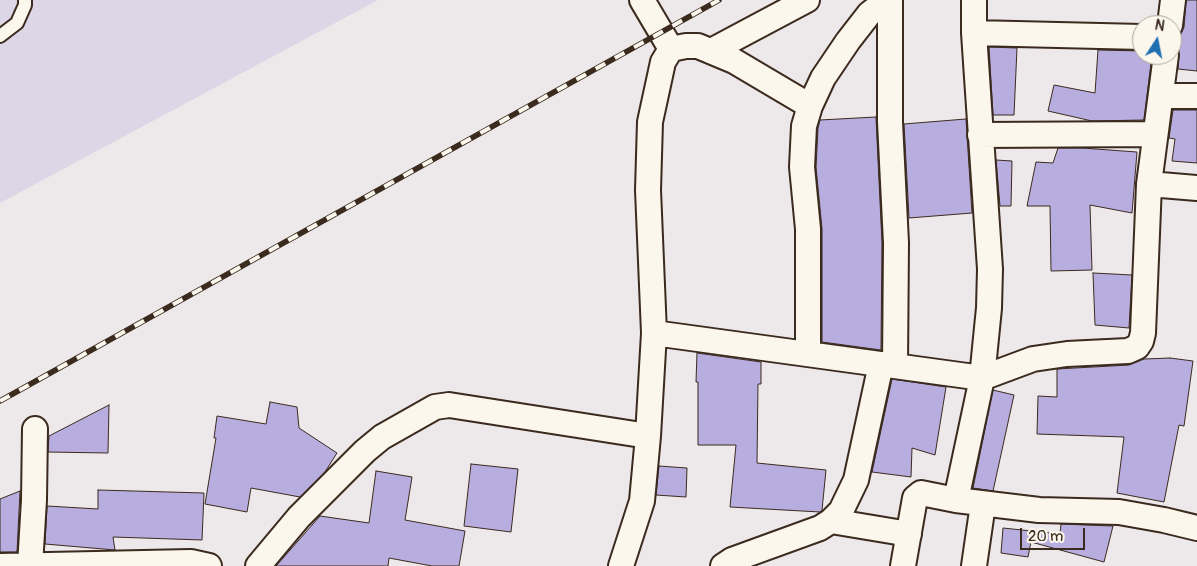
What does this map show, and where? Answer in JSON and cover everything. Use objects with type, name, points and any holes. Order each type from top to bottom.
[{"type":"street","points":[[642,0],[671,50]]},
{"type":"street","points":[[711,51],[807,0]]},
{"type":"street","points":[[808,354],[808,229],[802,167],[804,126],[810,106],[823,78],[869,14],[889,0]]},
{"type":"street","points":[[723,566],[732,560],[820,528],[831,521],[841,511],[856,480],[888,365],[896,243],[890,122],[889,0]]},
{"type":"street","points":[[956,500],[982,378],[989,308],[990,269],[974,34],[974,0]]},
{"type":"street","points":[[1171,15],[1173,0]]},
{"type":"street","points":[[974,34],[1132,37]]},
{"type":"street","points":[[621,566],[642,501],[648,436],[654,333],[648,190],[650,122],[663,62],[671,50],[686,46],[698,46],[734,61],[810,106]]},
{"type":"street","points":[[654,333],[982,378],[1033,359],[1067,354],[1128,351],[1137,347],[1143,333],[1149,184],[1165,65]]},
{"type":"street","points":[[1160,96],[1197,96]]},
{"type":"street","points":[[980,134],[1155,134]]},
{"type":"street","points":[[1149,184],[1197,188]]},
{"type":"street","points":[[258,566],[299,518],[365,451],[382,437],[435,407],[449,405],[648,436]]},
{"type":"street","points":[[30,565],[34,500],[35,429]]},
{"type":"street","points":[[903,566],[915,498],[921,494],[983,504],[1039,510],[1119,512],[1197,528]]},
{"type":"street","points":[[974,566],[983,504]]},
{"type":"street","points":[[831,521],[909,534]]},
{"type":"street","points":[[0,566],[191,562],[209,566]]},
{"type":"lane","points":[[0,36],[17,23],[25,5],[25,0]]},
{"type":"shaded area","points":[[0,0],[378,0],[0,203]]},
{"type":"building","points":[[1186,0],[1197,0],[1197,71],[1178,69],[1178,65],[1182,65],[1182,32]]},
{"type":"building","points":[[989,47],[1017,48],[1014,115],[993,115]]},
{"type":"building","points":[[1098,50],[1132,51],[1132,65],[1151,65],[1144,120],[1092,121],[1048,111],[1054,85],[1095,93]]},
{"type":"building","points":[[1173,110],[1197,110],[1197,163],[1172,161],[1175,139],[1169,138]]},
{"type":"building","points":[[876,117],[882,243],[881,350],[822,342],[822,229],[816,167],[820,120]]},
{"type":"building","points":[[966,119],[972,213],[909,218],[904,124]]},
{"type":"building","points":[[1058,148],[1137,152],[1132,213],[1090,205],[1092,270],[1051,271],[1050,206],[1027,206],[1036,162],[1053,163]]},
{"type":"building","points":[[996,160],[1012,161],[1011,206],[1000,206]]},
{"type":"building","points":[[1093,273],[1132,275],[1129,328],[1095,325]]},
{"type":"building","points":[[697,353],[761,362],[761,384],[758,384],[757,463],[826,470],[822,510],[820,512],[730,507],[736,445],[698,445]]},
{"type":"building","points":[[1170,358],[1193,361],[1184,426],[1179,425],[1164,502],[1117,493],[1124,437],[1037,434],[1038,396],[1057,397],[1057,369],[1129,365],[1144,359]]},
{"type":"building","points":[[892,379],[946,387],[935,455],[912,448],[911,477],[872,472]]},
{"type":"building","points":[[993,390],[1014,395],[993,491],[973,488]]},
{"type":"building","points":[[270,402],[297,407],[299,428],[337,453],[325,472],[300,497],[251,488],[247,512],[205,504],[216,438],[214,438],[217,416],[266,424]]},
{"type":"building","points":[[109,405],[108,453],[48,452],[49,436]]},
{"type":"building","points":[[471,464],[518,469],[511,532],[464,526]]},
{"type":"building","points":[[659,466],[687,468],[686,497],[656,495]]},
{"type":"building","points":[[376,471],[412,477],[405,520],[465,531],[459,566],[432,566],[389,558],[388,566],[276,566],[320,516],[369,523]]},
{"type":"building","points":[[98,490],[204,493],[202,540],[113,537],[115,550],[45,544],[47,506],[98,509]]},
{"type":"building","points":[[20,491],[17,552],[0,552],[0,499]]},
{"type":"building","points":[[1061,524],[1113,526],[1104,562],[1031,542],[1028,557],[1001,553],[1003,528],[1060,534]]},
{"type":"railway","points":[[0,401],[719,0]]}]
